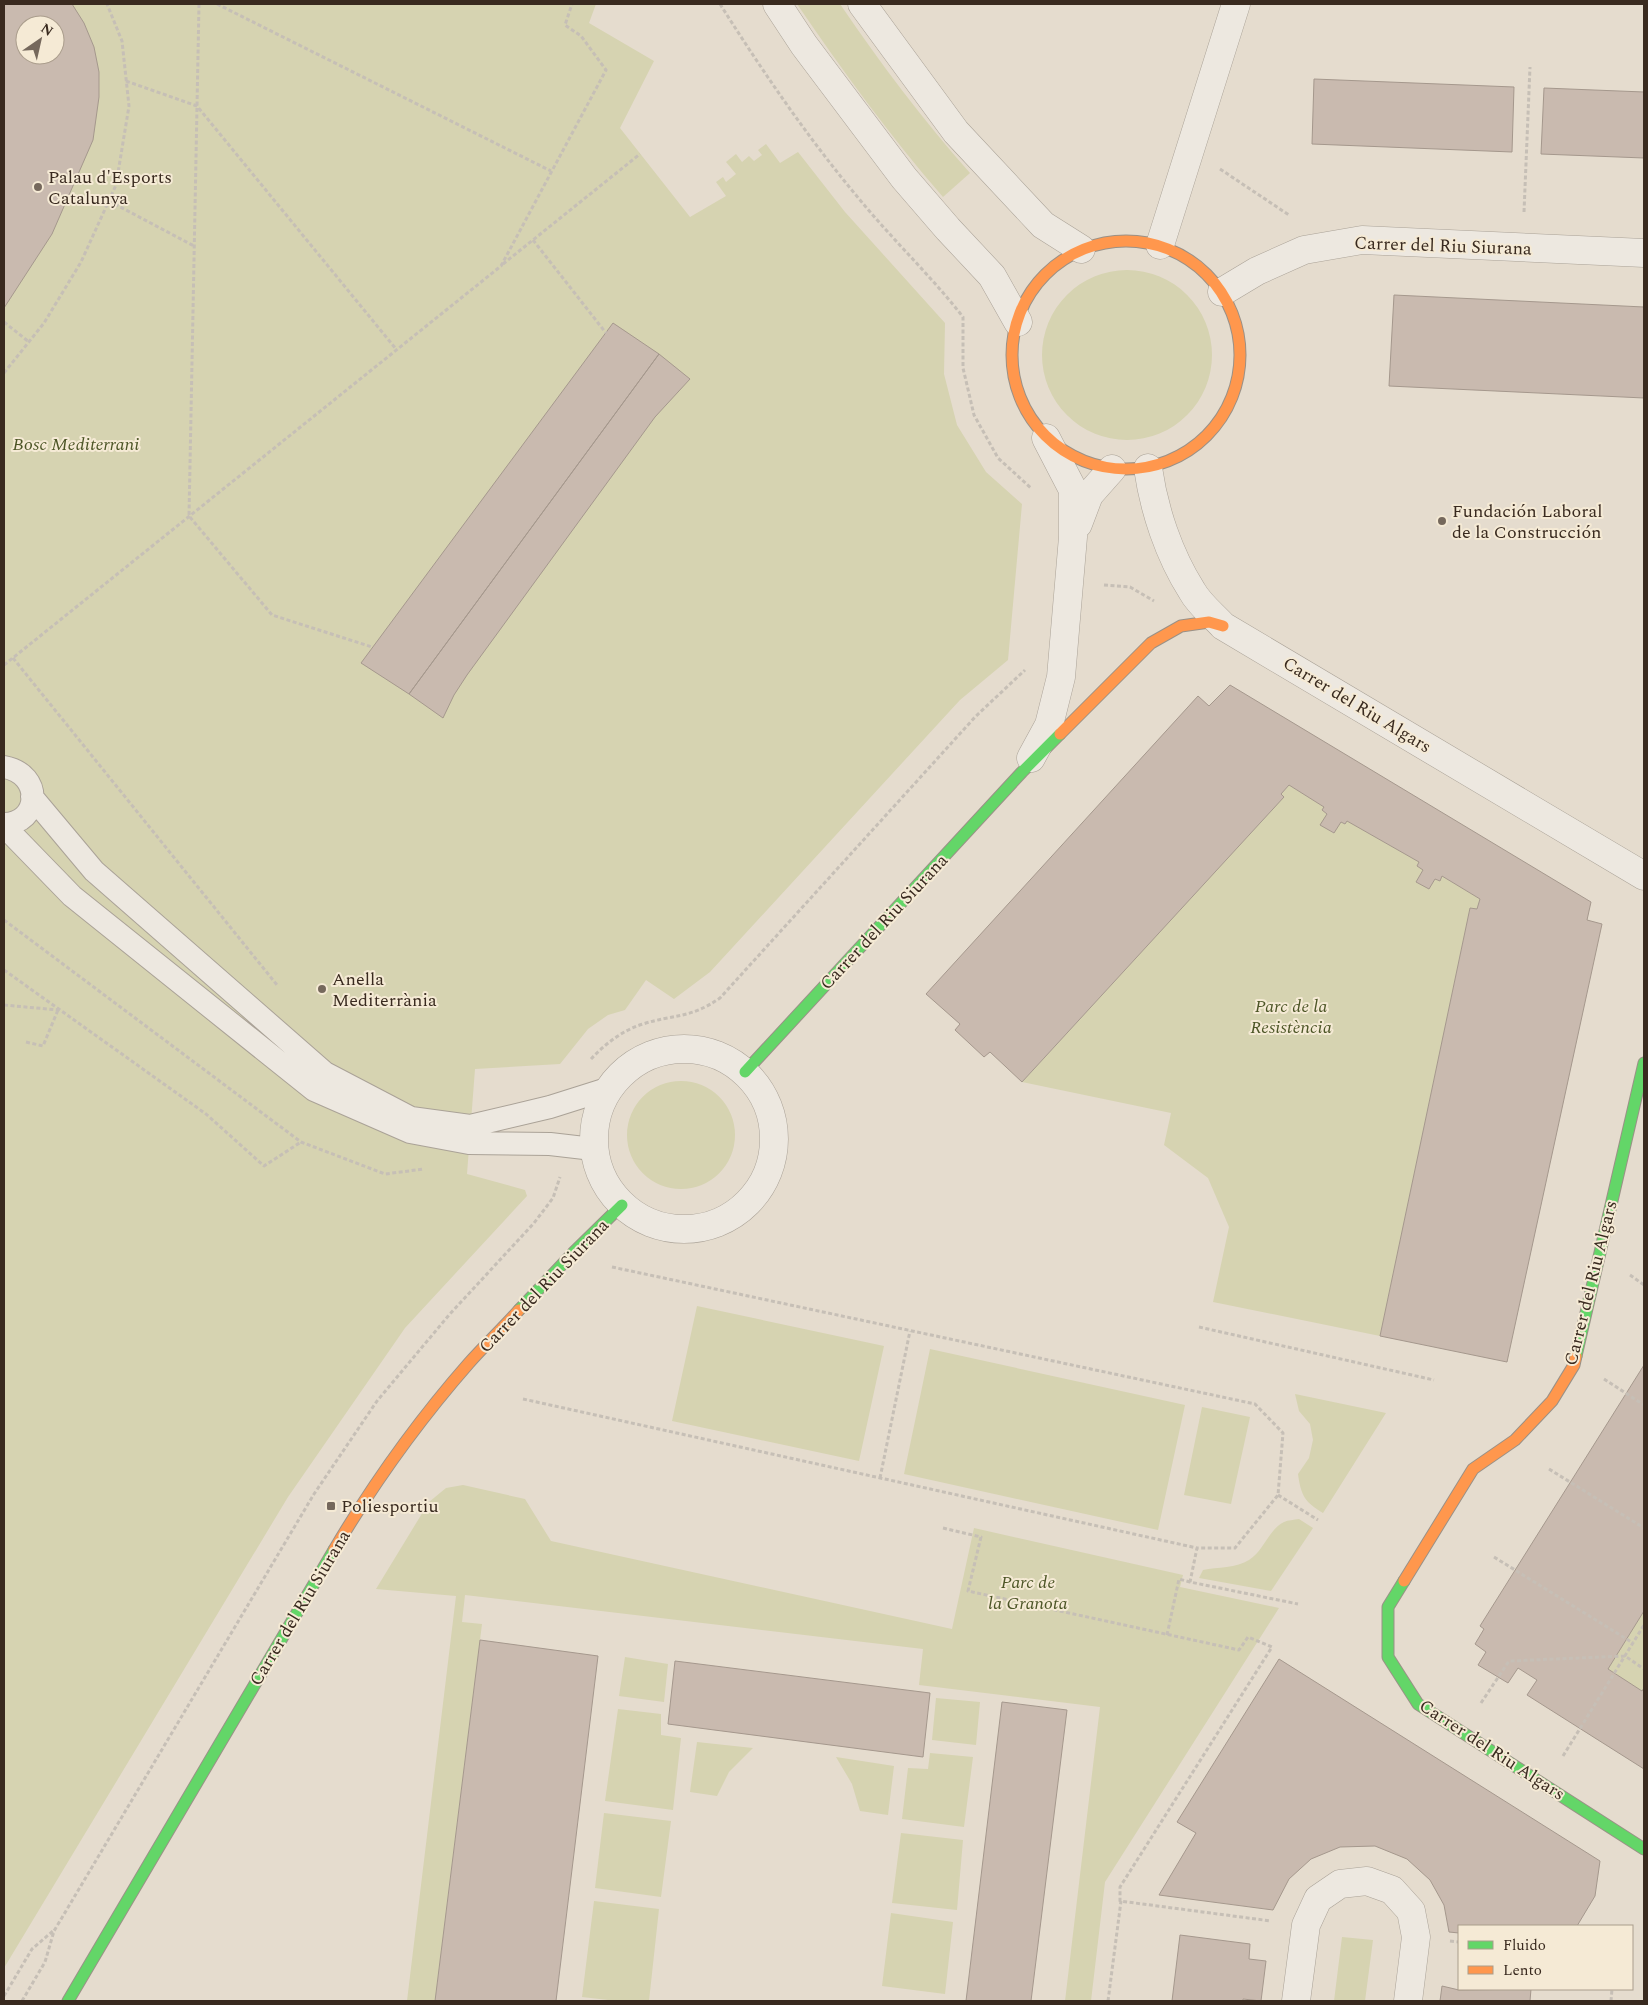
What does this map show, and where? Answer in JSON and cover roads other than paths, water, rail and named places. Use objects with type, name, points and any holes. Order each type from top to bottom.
[{"type":"street","points":[[777,4],[809,52],[904,178],[992,276],[1018,322]]},
{"type":"street","points":[[862,4],[956,132],[1043,225],[1082,249]]},
{"type":"street","points":[[1160,245],[1236,4]]},
{"type":"street","points":[[1120,240],[1160,245],[1195,263],[1222,292],[1238,328],[1241,368],[1231,403],[1211,434],[1182,456],[1148,468],[1112,469],[1076,458],[1046,438],[1025,408],[1013,374],[1013,337],[1024,303],[1048,271],[1082,249],[1120,240]]},
{"type":"street","name":"Carrer del Riu Siurana","points":[[1222,292],[1257,271],[1304,250],[1362,240],[1644,253]]},
{"type":"street","name":"Carrer del Riu Siurana","points":[[1022,772],[1049,725],[1061,677],[1073,537],[1073,490],[1046,438]]},
{"type":"street","name":"Carrer del Riu Algars","points":[[1148,468],[1151,489],[1172,554],[1192,592],[1223,626],[1644,876]]},
{"type":"street","name":"Carrer del Riu Siurana","points":[[1073,537],[1089,495],[1112,469]]},
{"type":"street","name":"Carrer del Riu Siurana","points":[[745,1072],[1022,772],[1151,642],[1181,626],[1209,622],[1223,626]]},
{"type":"street","points":[[688,1047],[718,1055],[745,1072],[767,1101],[773,1121],[774,1149],[766,1177],[742,1212],[701,1228],[673,1229],[646,1221],[622,1205],[603,1180],[593,1150],[595,1118],[607,1089],[628,1066],[656,1052],[688,1047]]},
{"type":"street","name":"Carrer del Riu Algars","points":[[1644,1063],[1574,1365],[1552,1402],[1515,1440],[1473,1469],[1388,1607],[1388,1657],[1418,1704],[1644,1849]]},
{"type":"street","name":"Carrer del Riu Siurana","points":[[68,2001],[366,1500],[410,1437],[469,1363],[573,1253],[622,1205]]},
{"type":"street","points":[[1296,2001],[1306,1925],[1318,1899],[1340,1884],[1367,1881],[1392,1890],[1411,1911],[1416,1937],[1408,2001]]},
{"type":"lane","points":[[4,767],[20,772],[27,779],[31,787],[32,797],[26,814],[19,820],[4,825]]},
{"type":"lane","points":[[32,797],[94,871],[325,1074],[411,1118],[470,1126],[566,1102],[607,1089]]},
{"type":"lane","points":[[4,825],[72,896],[314,1090],[410,1132],[469,1143],[563,1146],[593,1150]]},
{"type":"place","name":"Palau d'Esports Catalunya","points":[[38,187]]},
{"type":"place","name":"Fundación Laboral de la Construcción","points":[[1442,521]]},
{"type":"place","name":"Anella Mediterrània","points":[[322,989]]},
{"type":"place","name":"Poliesportiu","points":[[331,1506]]},
{"type":"park label","name":"Bosc Mediterrani","points":[[76,444]]},
{"type":"park label","name":"Parc de la Resistència","points":[[1291,1016]]},
{"type":"park label","name":"Parc de la Granota","points":[[1028,1592]]}]
